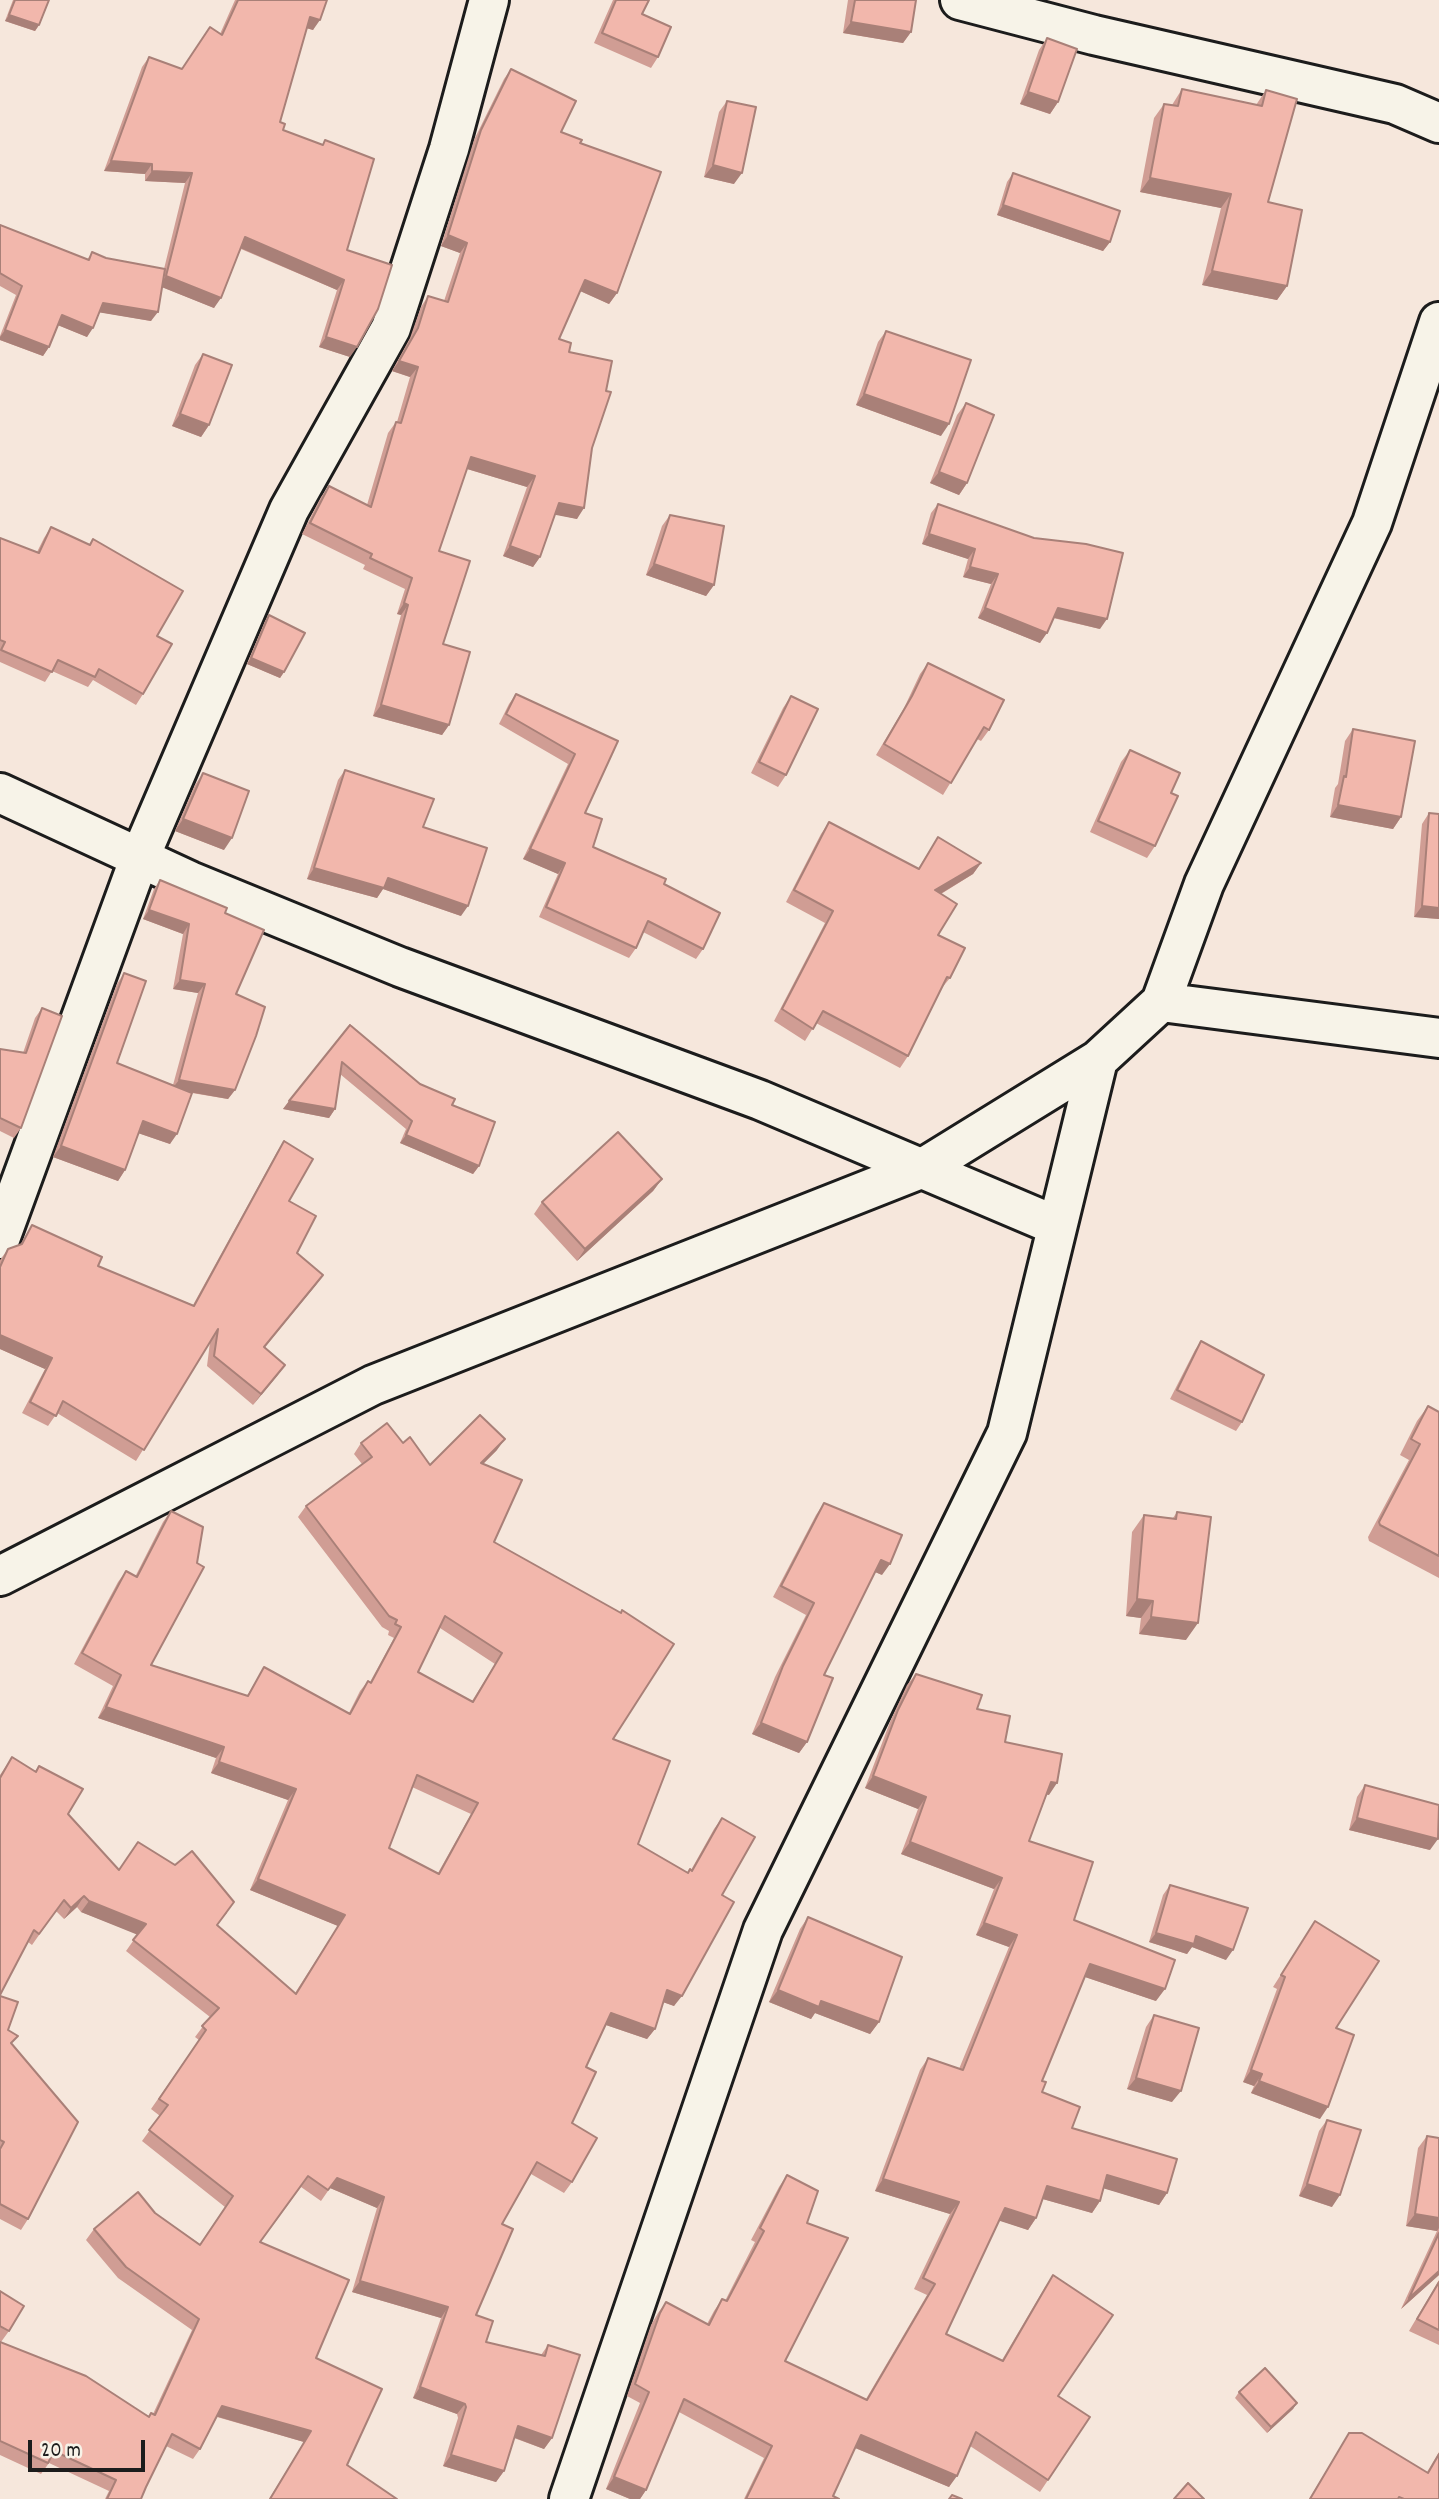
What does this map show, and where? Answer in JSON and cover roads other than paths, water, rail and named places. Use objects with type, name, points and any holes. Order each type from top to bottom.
[{"type":"street","points":[[0,1239],[140,857],[289,510],[391,328],[449,149],[489,0]]},
{"type":"street","points":[[960,0],[1094,35],[1395,104],[1439,124]]},
{"type":"street","points":[[0,1576],[373,1385],[923,1168],[1098,1060],[1161,1002],[1204,884],[1372,523],[1439,322]]},
{"type":"street","points":[[0,793],[190,881],[400,967],[760,1100],[1057,1226]]},
{"type":"street","points":[[1161,1002],[1439,1038]]},
{"type":"street","points":[[569,2499],[763,1930],[1007,1433],[1098,1060]]}]
